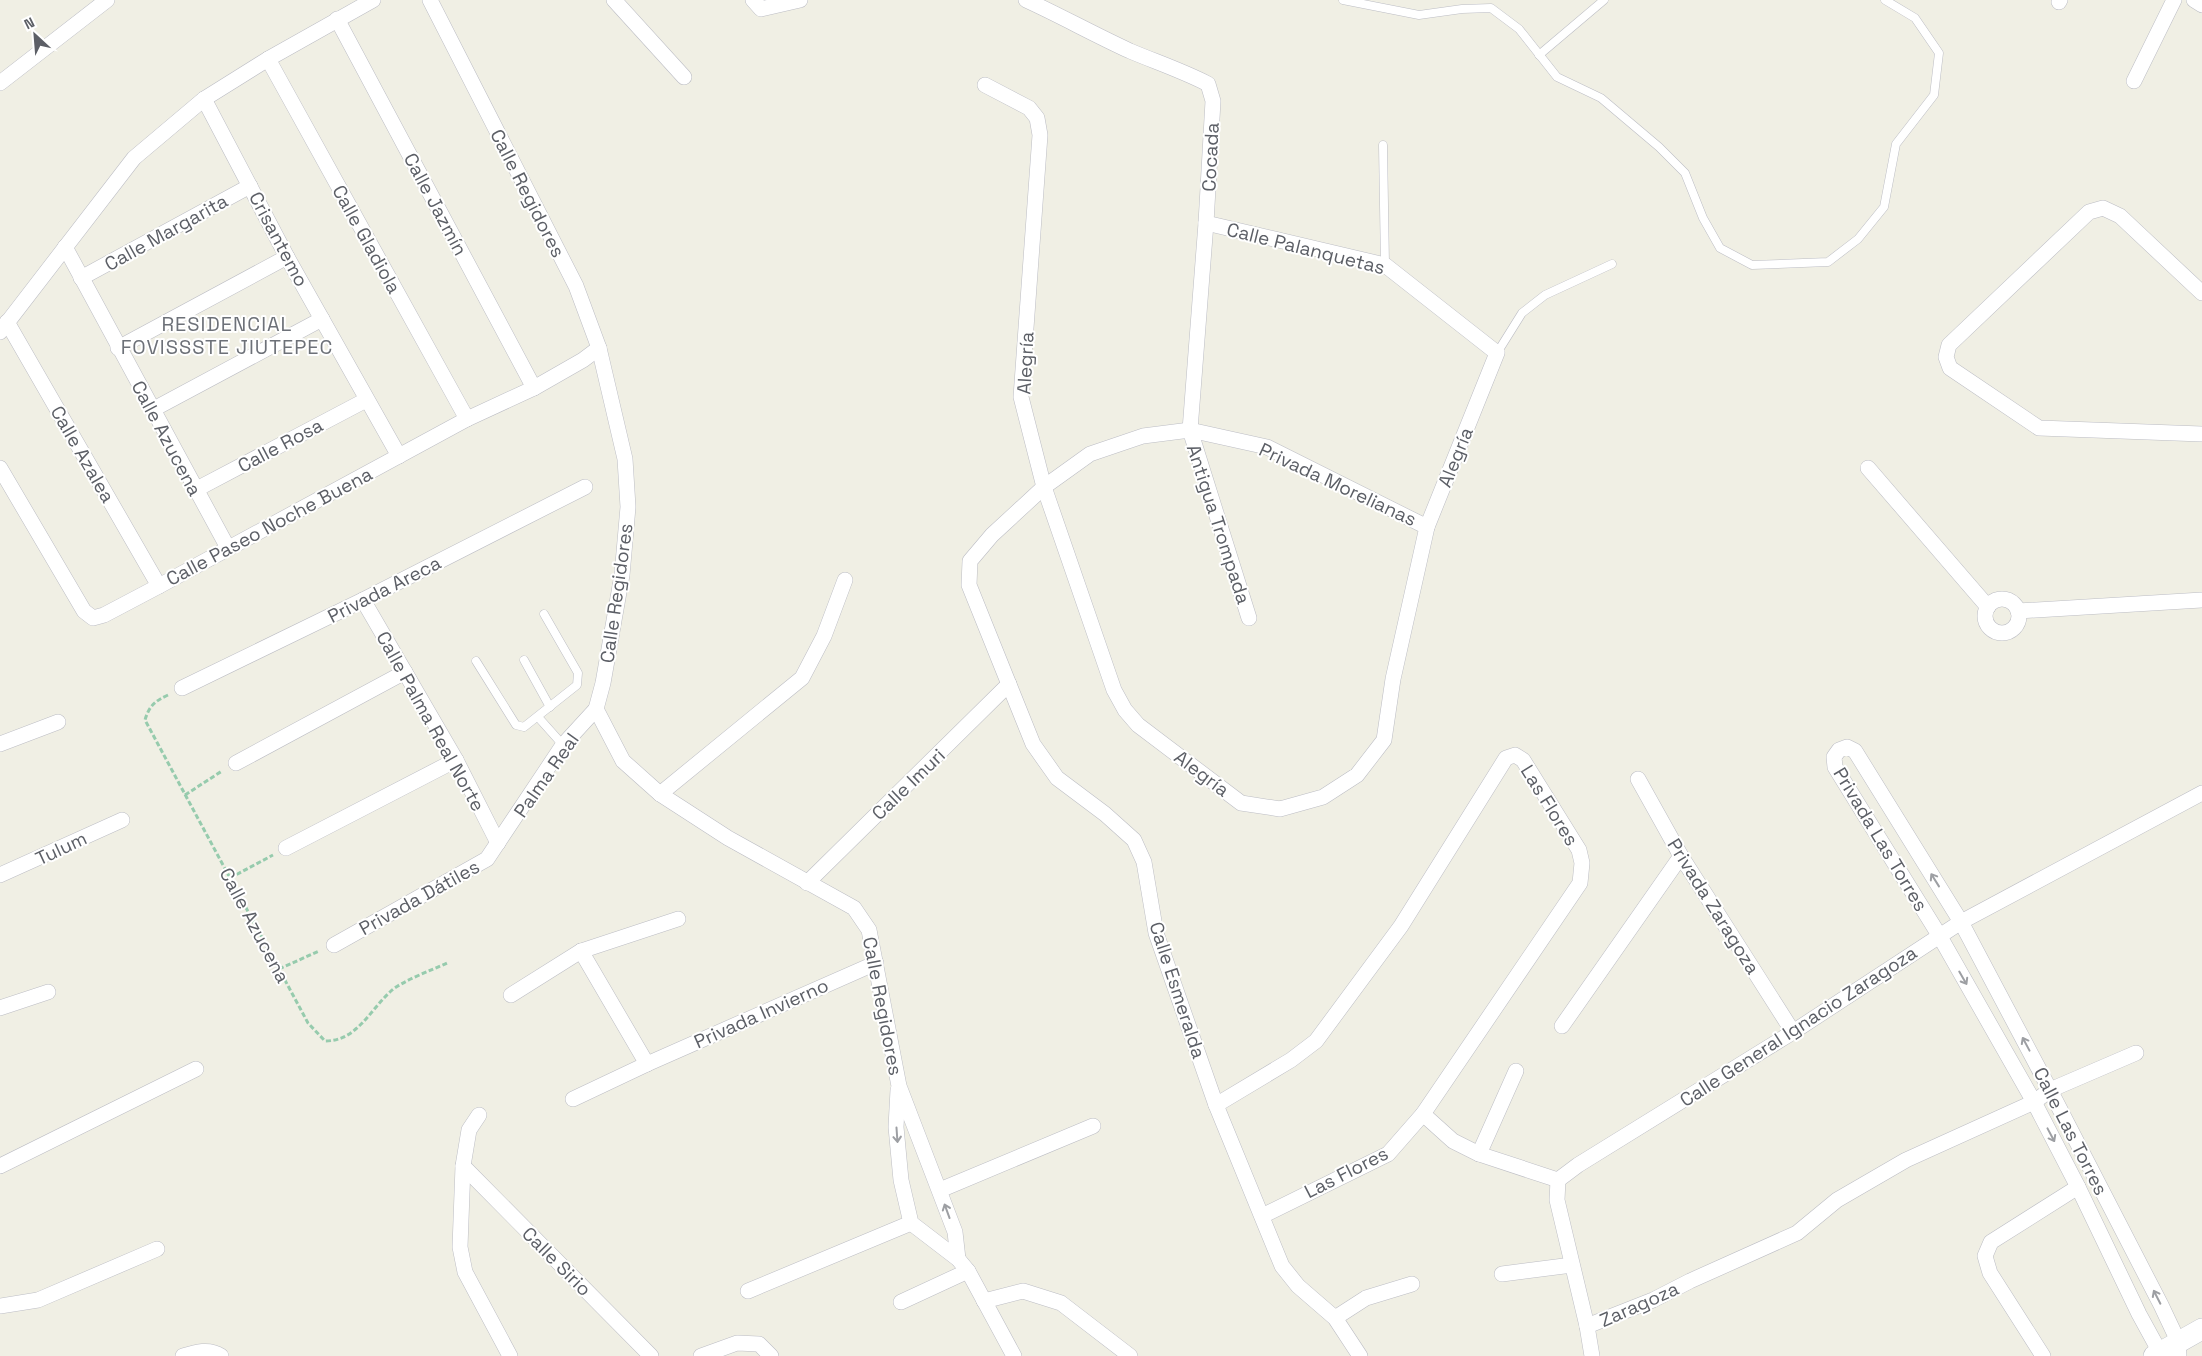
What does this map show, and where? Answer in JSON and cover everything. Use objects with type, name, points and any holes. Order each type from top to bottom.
[{"type":"main road","points":[[2166,1352],[2202,1329]]},
{"type":"street","points":[[0,83],[107,0]]},
{"type":"street","points":[[4,327],[134,158],[204,99],[268,58],[373,0]]},
{"type":"street","name":"Calle Regidores","points":[[430,0],[576,286],[599,348],[625,459],[628,507],[622,575],[603,683],[596,709],[623,761],[660,794],[728,838],[854,908],[869,930],[898,1086],[897,1136],[901,1180],[911,1223]]},
{"type":"street","points":[[614,0],[684,76]]},
{"type":"street","points":[[753,0],[761,9],[800,0]]},
{"type":"street","name":"Cocada","points":[[1026,0],[1073,21],[1129,50],[1208,84],[1213,101],[1206,223],[1190,430]]},
{"type":"street","points":[[2134,81],[2174,0]]},
{"type":"street","points":[[2194,0],[2202,5]]},
{"type":"street","name":"Calle Jazmín","points":[[337,19],[534,388]]},
{"type":"street","name":"Calle Gladiola","points":[[268,58],[467,419]]},
{"type":"street","name":"Alegría","points":[[985,85],[1029,108],[1037,118],[1040,134],[1021,397],[1044,487],[1114,690],[1125,710],[1138,725],[1241,803],[1280,809],[1323,797],[1357,775],[1384,740],[1392,679],[1427,527],[1497,353]]},
{"type":"street","name":"Crisantemo","points":[[204,99],[366,400],[399,456]]},
{"type":"street","name":"Calle Margarita","points":[[81,278],[250,186]]},
{"type":"street","points":[[2202,293],[2120,216],[2103,208],[2089,212],[1949,345],[1946,357],[1950,368],[2039,428],[2202,434]]},
{"type":"street","name":"Calle Palanquetas","points":[[1206,223],[1385,265],[1497,353]]},
{"type":"street","name":"Calle Azucena","points":[[65,247],[228,548]]},
{"type":"street","points":[[118,348],[288,257]]},
{"type":"street","points":[[152,410],[322,319]]},
{"type":"street","name":"Calle Azalea","points":[[4,327],[159,586]]},
{"type":"street","name":"Calle Paseo Noche Buena","points":[[0,468],[84,611],[94,618],[104,615],[159,586],[467,419],[534,388],[599,348]]},
{"type":"street","name":"Calle Rosa","points":[[195,490],[366,400]]},
{"type":"street","name":"Calle Esmeralda","points":[[1190,430],[1143,436],[1090,454],[1044,487],[992,534],[970,561],[969,585],[1033,744],[1057,778],[1105,814],[1134,840],[1144,862],[1156,933],[1216,1105],[1282,1266],[1298,1286],[1336,1318],[1360,1356]]},
{"type":"street","name":"Privada Morelianas","points":[[1190,430],[1267,448],[1427,527]]},
{"type":"street","name":"Antigua Trompada","points":[[1190,430],[1249,618]]},
{"type":"street","points":[[1868,468],[1988,607]]},
{"type":"street","name":"Privada Areca","points":[[182,688],[363,600],[584,487]]},
{"type":"street","points":[[660,794],[802,678],[824,636],[845,580]]},
{"type":"street","points":[[2004,599],[2013,603],[2018,611],[2018,620],[2014,629],[2005,633],[1996,632],[1988,626],[1985,617],[1988,607],[1994,601],[2004,599]]},
{"type":"street","name":"Calle Palma Real Norte","points":[[363,600],[456,760],[498,843]]},
{"type":"street","points":[[2018,611],[2202,600]]},
{"type":"street","points":[[236,763],[405,672]]},
{"type":"street","name":"Calle Imuri","points":[[807,883],[1009,684]]},
{"type":"street","name":"Palma Real","points":[[498,843],[563,745],[596,709]]},
{"type":"street","points":[[0,744],[58,722]]},
{"type":"street","name":"Privada Las Torres","points":[[1939,935],[1836,766],[1834,757],[1839,750],[1847,747],[1855,751],[1960,922]]},
{"type":"street","name":"Las Flores","points":[[1216,1105],[1291,1060],[1316,1040],[1401,926],[1506,758],[1516,755],[1523,760],[1579,850],[1582,863],[1580,882],[1423,1114],[1388,1154],[1262,1216]]},
{"type":"street","points":[[286,848],[456,760]]},
{"type":"street","name":"Privada Zaragoza","points":[[1638,779],[1681,856],[1793,1032]]},
{"type":"street","name":"Calle General Ignacio Zaragoza","points":[[1558,1180],[1578,1165],[1793,1032],[1960,922],[2202,793]]},
{"type":"street","name":"Tulum","points":[[0,875],[122,820]]},
{"type":"street","name":"Privada Dátiles","points":[[334,944],[487,859],[498,843]]},
{"type":"street","points":[[1562,1026],[1681,856]]},
{"type":"street","points":[[511,994],[581,951],[678,919]]},
{"type":"street","name":"Calle Las Torres","points":[[1960,922],[2050,1090],[2166,1352]]},
{"type":"street","name":"Calle Las Torres","points":[[1939,935],[2034,1102],[2166,1352]]},
{"type":"street","points":[[581,951],[647,1064]]},
{"type":"street","name":"Privada Invierno","points":[[573,1099],[647,1064],[876,963]]},
{"type":"street","points":[[0,1008],[48,992]]},
{"type":"street","points":[[2034,1102],[2050,1090],[2136,1053]]},
{"type":"street","points":[[0,1166],[196,1069]]},
{"type":"street","points":[[1479,1154],[1516,1071]]},
{"type":"street","name":"Calle Regidores","points":[[898,1086],[955,1232],[958,1258]]},
{"type":"street","name":"Zaragoza","points":[[1587,1326],[1653,1300],[1690,1281],[1797,1233],[1837,1200],[1906,1160],[2034,1102]]},
{"type":"street","points":[[1423,1114],[1453,1141],[1479,1154],[1558,1180],[1556,1200],[1587,1326],[1592,1356]]},
{"type":"street","points":[[479,1115],[469,1130],[463,1166],[460,1247],[465,1272],[510,1356]]},
{"type":"street","points":[[940,1190],[1093,1126]]},
{"type":"street","name":"Calle Sirio","points":[[463,1166],[651,1356]]},
{"type":"street","points":[[2043,1356],[1990,1273],[1985,1256],[1991,1242],[2078,1187]]},
{"type":"street","points":[[748,1291],[911,1223],[958,1258],[968,1271],[1014,1356]]},
{"type":"street","points":[[0,1306],[38,1300],[157,1249]]},
{"type":"street","points":[[1502,1274],[1572,1265]]},
{"type":"street","points":[[901,1302],[968,1271]]},
{"type":"street","points":[[1336,1318],[1366,1298],[1412,1284]]},
{"type":"street","points":[[984,1302],[1024,1291],[1061,1303],[1130,1356]]},
{"type":"street","points":[[701,1356],[737,1343],[759,1344],[771,1356]]},
{"type":"street","points":[[183,1356],[199,1351],[215,1352],[222,1356]]},
{"type":"lane","points":[[1343,0],[1419,15],[1462,9],[1491,8],[1519,29],[1557,77],[1601,98],[1659,147],[1684,173],[1703,218],[1720,248],[1752,265],[1828,262],[1858,240],[1884,206],[1896,144],[1934,95],[1940,53],[1915,18],[1885,0]]},
{"type":"lane","points":[[1540,55],[1604,0]]},
{"type":"lane","points":[[1383,145],[1385,265]]},
{"type":"lane","name":"Alegría","points":[[1497,353],[1522,314],[1546,295],[1612,264]]},
{"type":"lane","points":[[476,661],[516,725],[524,726],[538,717],[576,685],[578,673],[544,614]]},
{"type":"lane","points":[[524,660],[550,707]]},
{"type":"lane","points":[[538,717],[563,745]]},
{"type":"path","name":"Calle Azucena","points":[[182,688],[154,702],[148,710],[145,720],[308,1023],[325,1041],[338,1041],[356,1030],[392,990],[447,963]]},
{"type":"path","points":[[185,795],[236,763]]},
{"type":"path","points":[[230,878],[286,848]]},
{"type":"path","points":[[279,969],[334,944]]},
{"type":"district","name":"RESIDENCIAL FOVISSSTE JIUTEPEC","points":[[227,336]]}]
